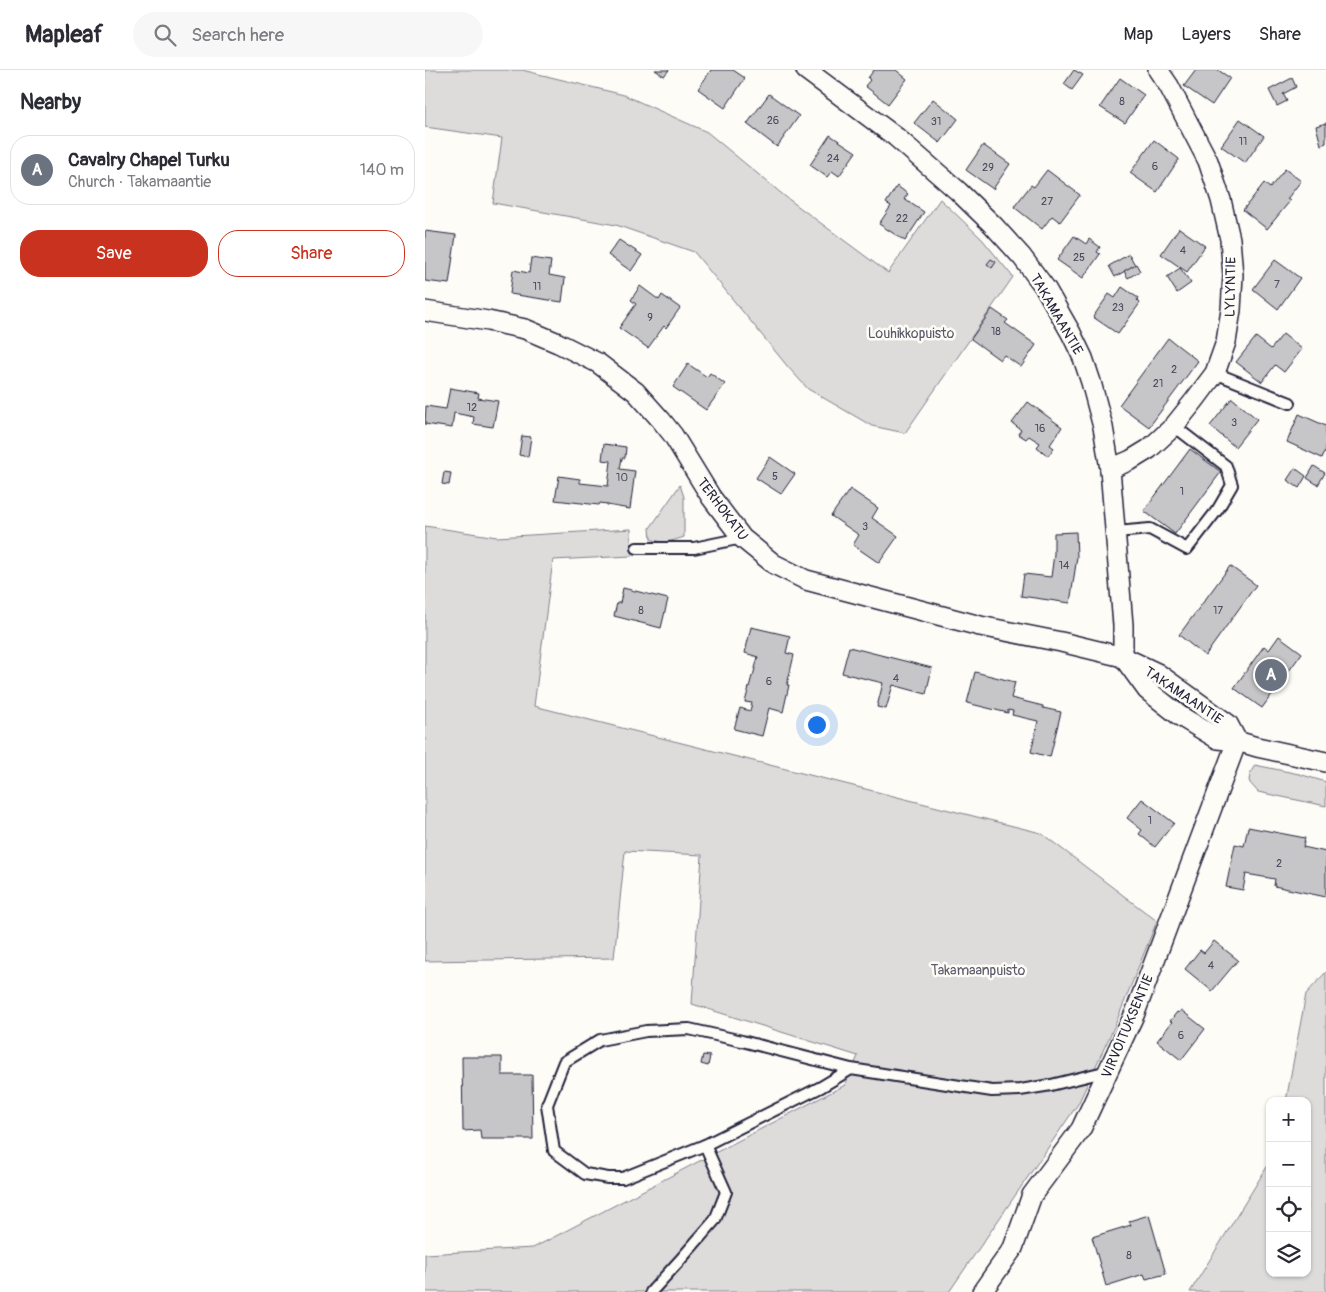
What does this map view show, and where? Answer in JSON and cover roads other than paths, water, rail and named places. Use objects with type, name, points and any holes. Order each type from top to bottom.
[{"type":"street","name":"TAKAMAANTIE","points":[[806,70],[896,137],[951,185],[993,225],[1046,289],[1071,332],[1083,358],[1103,427],[1110,469],[1116,532],[1123,625],[1123,657],[1157,674],[1228,724],[1237,741]]},
{"type":"street","name":"LYLYNTIE","points":[[1110,469],[1131,460],[1149,449],[1174,426],[1195,401],[1215,373],[1226,342],[1231,310],[1233,274],[1230,239],[1221,200],[1208,161],[1169,86],[1158,70]]},
{"type":"street","name":"TERHOKATU","points":[[425,310],[525,329],[559,343],[598,363],[635,392],[661,420],[711,497],[742,538],[774,564],[807,580],[980,626],[1061,642],[1123,657]]},
{"type":"street","points":[[1237,741],[1326,762]]},
{"type":"street","name":"VIRVOITUKSENTIE","points":[[982,1292],[1013,1248],[1032,1195],[1081,1129],[1108,1071],[1135,1012],[1237,741]]},
{"type":"lane","points":[[1215,373],[1290,403]]},
{"type":"lane","points":[[1116,532],[1149,529],[1187,549],[1218,509],[1232,485],[1226,466],[1174,426]]},
{"type":"lane","points":[[637,548],[694,548],[742,538]]},
{"type":"lane","points":[[851,1069],[821,1087],[705,1145],[623,1178],[608,1178],[585,1174],[555,1150],[547,1105],[564,1062],[600,1040],[646,1031],[689,1029],[851,1069],[992,1091],[1019,1090],[1051,1085],[1108,1071]]},
{"type":"lane","points":[[651,1292],[715,1220],[726,1192],[705,1145]]},
{"type":"place","name":"Cavalry Chapel Turku","points":[[1271,675]]},
{"type":"park label","name":"Louhikkopuisto","points":[[911,333]]},
{"type":"park label","name":"Takamaanpuisto","points":[[978,970]]}]
